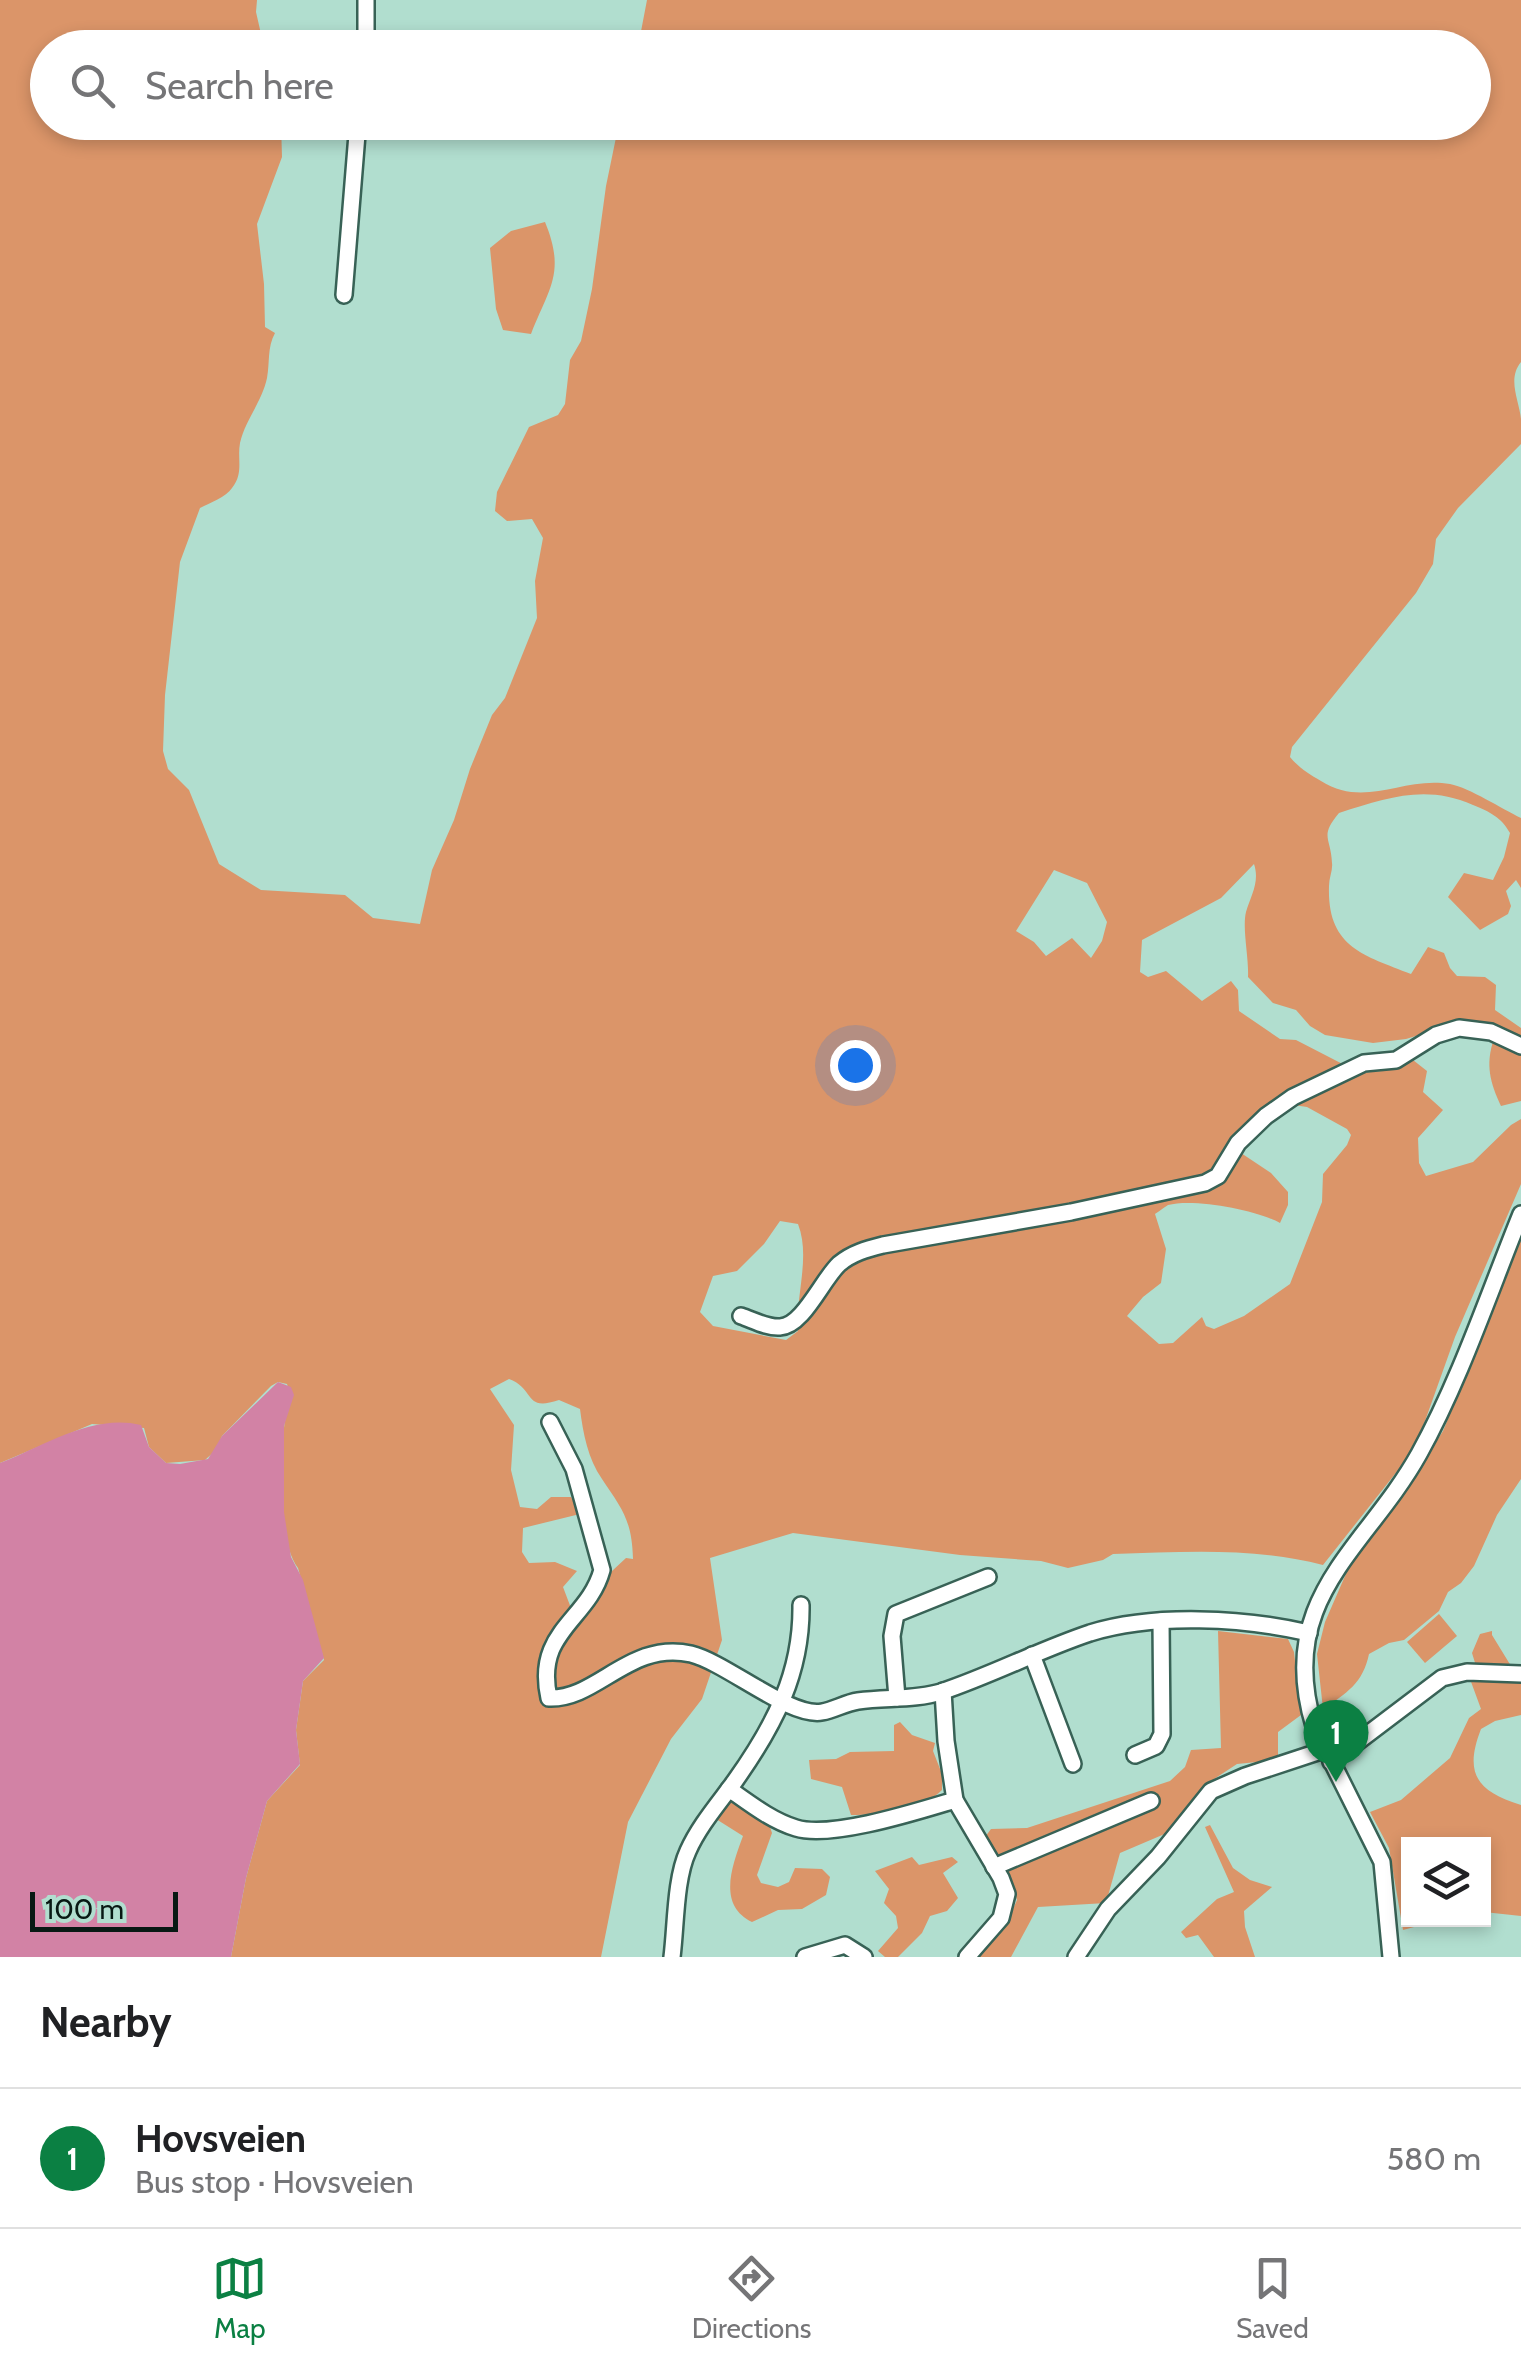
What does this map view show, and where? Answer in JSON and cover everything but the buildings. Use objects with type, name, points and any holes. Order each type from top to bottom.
[{"type":"street","points":[[366,0],[366,30]]},
{"type":"street","points":[[344,294],[357,140]]},
{"type":"street","points":[[741,1316],[776,1328],[785,1327],[800,1316],[837,1266],[872,1248],[1205,1184],[1221,1173],[1238,1143],[1293,1097],[1364,1063],[1396,1060],[1447,1030],[1490,1032],[1521,1046]]},
{"type":"street","points":[[1391,1957],[1382,1862],[1328,1756],[1308,1707],[1305,1665],[1309,1633],[1321,1597],[1341,1560],[1420,1453],[1521,1214]]},
{"type":"street","points":[[550,1422],[574,1468],[602,1570],[596,1585],[553,1642],[546,1680],[550,1698],[566,1698],[622,1665],[651,1654],[688,1653],[782,1701],[816,1713],[858,1701],[944,1691],[1100,1630],[1161,1621],[1265,1624],[1309,1633]]},
{"type":"street","points":[[897,1698],[892,1636],[896,1614],[988,1577]]},
{"type":"street","points":[[672,1957],[685,1858],[782,1701],[799,1654],[801,1605]]},
{"type":"street","points":[[1135,1755],[1156,1746],[1162,1734],[1161,1621]]},
{"type":"street","points":[[1032,1655],[1073,1764]]},
{"type":"street","points":[[1076,1957],[1108,1910],[1158,1857],[1206,1796],[1245,1776],[1328,1756],[1442,1678],[1466,1672],[1518,1672]]},
{"type":"street","points":[[944,1691],[946,1741],[955,1800],[1005,1885],[1007,1904],[1001,1918],[967,1957]]},
{"type":"street","points":[[729,1789],[790,1826],[816,1832],[955,1800]]},
{"type":"street","points":[[994,1867],[1150,1801]]},
{"type":"street","points":[[805,1957],[845,1944],[864,1957]]},
{"type":"shaded area","points":[[0,0],[257,0],[260,30],[30,30],[30,140],[282,140],[282,157],[257,224],[265,327],[275,333],[267,378],[242,435],[236,482],[226,494],[200,508],[180,562],[165,695],[163,751],[168,769],[189,790],[219,864],[261,890],[345,895],[373,918],[420,924],[432,870],[470,769],[492,715],[505,698],[537,618],[535,581],[543,538],[532,519],[507,521],[495,511],[497,492],[529,427],[558,415],[565,404],[570,360],[581,341],[592,289],[615,140],[1491,140],[1491,30],[641,30],[647,0],[1521,0],[1521,362],[1514,382],[1521,444],[1458,508],[1436,539],[1433,564],[1416,593],[1292,747],[1290,757],[1308,773],[1337,789],[1369,792],[1416,784],[1450,784],[1521,818],[1521,888],[1516,880],[1506,891],[1511,906],[1508,914],[1480,930],[1448,897],[1464,873],[1493,880],[1510,833],[1490,813],[1439,795],[1406,796],[1339,813],[1329,827],[1328,837],[1332,866],[1330,907],[1341,936],[1363,954],[1411,974],[1428,947],[1444,953],[1457,976],[1485,977],[1496,985],[1495,1010],[1521,1028],[1521,1040],[1501,1028],[1465,1021],[1406,1039],[1373,1043],[1325,1035],[1296,1010],[1273,1003],[1248,977],[1245,919],[1255,883],[1254,864],[1221,898],[1142,940],[1140,972],[1148,977],[1166,971],[1202,1001],[1231,981],[1238,990],[1239,1011],[1280,1039],[1296,1040],[1360,1073],[1382,1071],[1413,1060],[1427,1071],[1423,1092],[1443,1110],[1418,1138],[1419,1163],[1426,1176],[1473,1162],[1521,1119],[1521,1184],[1455,1337],[1410,1455],[1323,1565],[1271,1555],[1192,1552],[1113,1554],[1068,1568],[1041,1561],[960,1555],[793,1533],[710,1558],[722,1640],[702,1699],[671,1739],[628,1822],[601,1957],[231,1957],[246,1878],[267,1801],[300,1765],[296,1730],[303,1681],[324,1660],[283,1521],[281,1461],[289,1391],[287,1384],[278,1382],[271,1386],[222,1436],[216,1450],[205,1460],[166,1463],[149,1447],[144,1428],[92,1424],[0,1463]],"holes":[[[1054,870],[1087,883],[1107,922],[1102,941],[1091,958],[1072,938],[1046,956],[1034,942],[1016,931]],[[1287,1104],[1307,1107],[1351,1135],[1323,1174],[1322,1202],[1290,1284],[1244,1316],[1214,1329],[1206,1326],[1202,1317],[1173,1343],[1159,1344],[1127,1316],[1161,1283],[1166,1249],[1155,1214],[1168,1205],[1209,1204],[1280,1223],[1288,1205],[1288,1192],[1271,1173],[1241,1153]],[[780,1221],[798,1224],[802,1237],[798,1331],[786,1340],[713,1326],[700,1312],[713,1276],[737,1271]],[[509,1379],[534,1401],[559,1400],[580,1409],[593,1463],[625,1516],[631,1534],[633,1559],[626,1558],[612,1571],[582,1618],[574,1616],[563,1587],[577,1571],[555,1562],[529,1563],[522,1552],[523,1528],[580,1514],[571,1497],[551,1497],[537,1509],[520,1507],[511,1470],[514,1425],[490,1389]]]},
{"type":"shaded area","points":[[545,222],[555,268],[549,292],[531,334],[503,330],[496,309],[490,248],[511,231]]},
{"type":"shaded area","points":[[1494,1039],[1521,1052],[1521,1101],[1501,1106],[1497,1098],[1489,1065]]},
{"type":"shaded area","points":[[1521,1240],[1521,1479],[1497,1515],[1474,1566],[1448,1592],[1439,1611],[1404,1640],[1369,1654],[1363,1673],[1353,1686],[1323,1709],[1317,1654],[1325,1622],[1352,1560],[1395,1507],[1443,1431]]},
{"type":"shaded area","points":[[278,1382],[291,1387],[294,1395],[284,1426],[284,1512],[291,1557],[303,1580],[324,1658],[303,1681],[296,1730],[300,1764],[267,1801],[246,1878],[231,1957],[0,1957],[0,1463],[87,1427],[123,1422],[141,1425],[149,1447],[166,1463],[208,1459],[222,1436]]},
{"type":"shaded area","points":[[1439,1614],[1457,1636],[1425,1663],[1407,1642]]},
{"type":"shaded area","points":[[1218,1631],[1288,1639],[1294,1652],[1301,1715],[1278,1732],[1278,1760],[1237,1764],[1208,1783],[1174,1830],[1120,1853],[1106,1903],[1038,1907],[1011,1957],[979,1957],[1004,1929],[1017,1900],[1007,1869],[985,1837],[991,1829],[1027,1828],[1170,1781],[1185,1767],[1191,1750],[1221,1748]]},
{"type":"shaded area","points":[[1492,1631],[1511,1666],[1476,1666],[1472,1653],[1480,1634]]},
{"type":"shaded area","points":[[1470,1679],[1521,1680],[1521,1715],[1481,1729],[1474,1769],[1493,1793],[1521,1805],[1521,1916],[1491,1913],[1491,1837],[1401,1837],[1401,1918],[1389,1848],[1370,1812],[1401,1800],[1450,1758],[1469,1718],[1481,1709]]},
{"type":"shaded area","points":[[900,1722],[912,1735],[935,1743],[933,1751],[942,1774],[942,1790],[934,1797],[900,1810],[851,1815],[842,1787],[811,1779],[809,1760],[836,1759],[850,1752],[894,1751],[894,1725]]},
{"type":"shaded area","points":[[729,1801],[769,1824],[772,1833],[757,1875],[761,1883],[778,1887],[789,1882],[795,1868],[822,1869],[830,1877],[826,1895],[802,1909],[778,1910],[752,1922],[741,1915],[734,1906],[730,1884],[743,1836],[716,1819]]},
{"type":"shaded area","points":[[1210,1825],[1233,1868],[1250,1880],[1272,1887],[1244,1911],[1255,1957],[1214,1957],[1198,1935],[1186,1938],[1181,1932],[1217,1899],[1234,1892],[1205,1827]]},
{"type":"shaded area","points":[[912,1857],[919,1865],[952,1857],[958,1862],[943,1873],[958,1898],[947,1911],[930,1916],[922,1933],[898,1957],[885,1957],[878,1951],[898,1928],[896,1916],[884,1903],[889,1889],[875,1871]]},
{"type":"place","name":"Hovsveien","points":[[1336,1782]]}]
